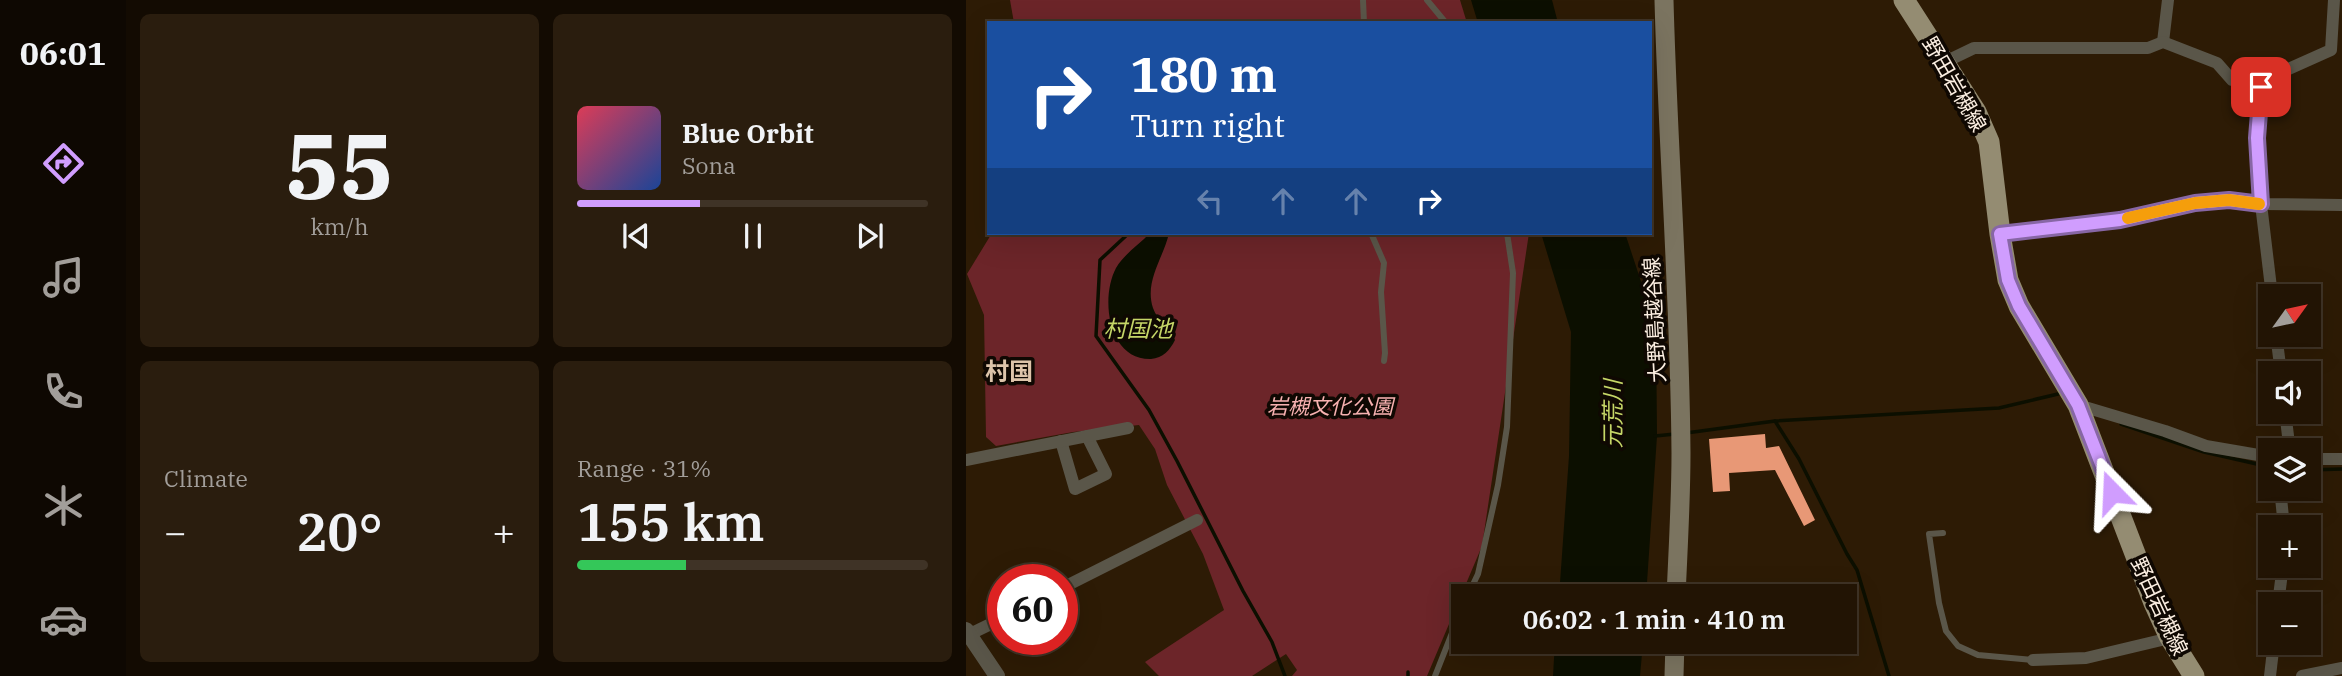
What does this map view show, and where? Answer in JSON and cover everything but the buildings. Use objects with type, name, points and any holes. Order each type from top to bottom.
[{"type":"main road","name":"大野島越谷線","points":[[1664,0],[1667,124],[1680,388],[1681,456],[1676,584]]},
{"type":"main road","name":"野田岩槻線","points":[[1904,0],[1976,112],[1989,142],[2008,280],[2019,306],[2078,405],[2154,603],[2170,638],[2194,676]]},
{"type":"main road","points":[[1674,676],[1675,654]]},
{"type":"street","points":[[2163,42],[2168,0]]},
{"type":"street","points":[[2271,284],[2261,204],[2257,138],[2261,87],[2276,75],[2331,50],[2334,0]]},
{"type":"street","points":[[1945,62],[1974,48],[2148,48],[2163,42],[2217,63],[2232,80],[2261,87]]},
{"type":"street","points":[[2000,234],[2120,220],[2195,203],[2229,200],[2261,204],[2342,205]]},
{"type":"street","points":[[2078,405],[2206,446],[2258,455]]},
{"type":"street","points":[[966,460],[1128,428]]},
{"type":"street","points":[[1060,441],[1075,489],[1105,474],[1087,436]]},
{"type":"street","points":[[2321,459],[2342,459]]},
{"type":"street","points":[[1078,580],[1197,520]]},
{"type":"street","points":[[987,625],[967,634],[997,676]]},
{"type":"street","points":[[2033,660],[2086,658],[2170,638]]},
{"type":"street","points":[[2270,676],[2272,655]]},
{"type":"street","points":[[2302,676],[2342,668]]},
{"type":"lane","points":[[1363,0],[1364,21]]},
{"type":"lane","points":[[1427,0],[1444,21]]},
{"type":"lane","points":[[1372,235],[1384,263],[1381,292],[1384,361]]},
{"type":"lane","points":[[1473,584],[1478,574],[1498,485],[1507,427],[1513,287],[1507,235]]},
{"type":"lane","points":[[1943,533],[1929,534],[1946,631],[1958,646],[1978,655],[2033,660]]},
{"type":"lane","points":[[1435,676],[1451,635]]},
{"type":"green space","points":[[1010,0],[1460,0],[1466,21],[1014,21]]},
{"type":"green space","name":"岩槻文化公園","points":[[991,235],[1529,235],[1482,546],[1466,584],[1451,584],[1451,619],[1427,676],[1292,676],[1297,670],[1286,654],[1252,676],[1159,676],[1145,662],[1224,610],[1203,554],[1167,485],[1155,449],[1139,425],[1073,432],[996,446],[986,437],[984,315],[967,274]]},
{"type":"water","points":[[1471,0],[1552,0],[1557,21],[1477,21]]},
{"type":"water","name":"村国池","points":[[1148,235],[1169,235],[1153,279],[1151,298],[1155,313],[1175,340],[1166,353],[1159,357],[1136,357],[1117,339],[1111,325],[1111,281],[1116,268]]},
{"type":"water","name":"元荒川","points":[[1542,235],[1626,235],[1656,327],[1657,436],[1647,584],[1560,584],[1569,456],[1571,332]]},
{"type":"water","points":[[1554,654],[1642,654],[1640,676],[1553,676]]},
{"type":"waterway","points":[[1127,235],[1100,260],[1096,336],[1149,410],[1272,642],[1285,676]]},
{"type":"waterway","points":[[1686,433],[1775,421],[1999,408],[2058,394]]},
{"type":"waterway","points":[[1775,421],[1799,459],[1857,570],[1889,676]]},
{"type":"waterway","points":[[2121,424],[2204,452],[2258,464]]},
{"type":"waterway","points":[[1655,436],[1675,434]]},
{"type":"waterway","points":[[2321,470],[2342,469]]},
{"type":"slow traffic","points":[[2128,218],[2195,203],[2229,200],[2259,204]]},
{"type":"district","name":"村国","points":[[1009,371]]},
{"type":"route","points":[[2112,492],[2078,405],[2019,306],[2008,280],[2000,234],[2120,220],[2195,203],[2229,200],[2261,204],[2257,138],[2261,87]]}]
